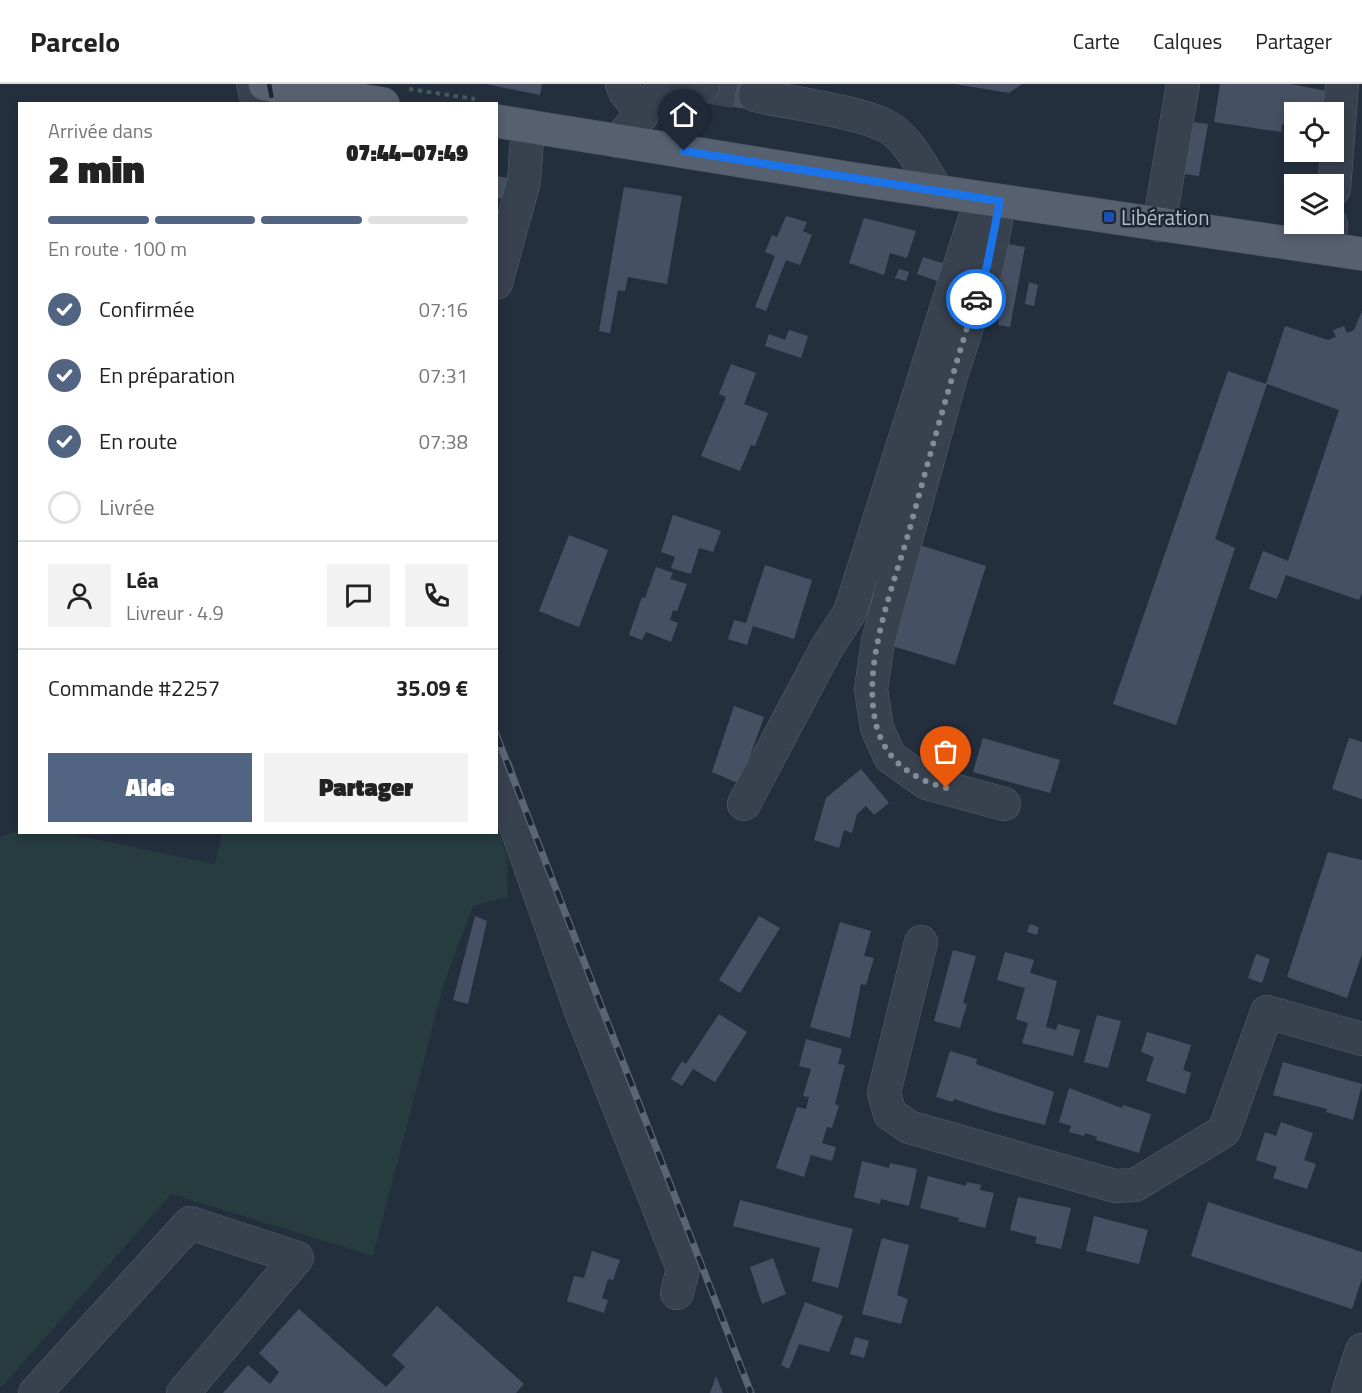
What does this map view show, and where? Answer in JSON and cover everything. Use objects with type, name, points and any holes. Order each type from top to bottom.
[{"type":"main road","points":[[287,86],[346,91],[377,102]]},
{"type":"main road","points":[[512,124],[1160,225],[1330,236],[1362,254]]},
{"type":"street","points":[[252,84],[257,102]]},
{"type":"street","points":[[622,84],[625,92],[656,97],[703,86]]},
{"type":"street","points":[[1160,225],[1183,84]]},
{"type":"street","points":[[1335,174],[1342,84]]},
{"type":"street","points":[[754,96],[853,116],[887,127],[904,142],[938,192]]},
{"type":"street","points":[[618,141],[656,97]]},
{"type":"street","points":[[498,276],[524,181],[512,124]]},
{"type":"street","points":[[744,804],[826,649],[850,612],[991,200]]},
{"type":"street","points":[[991,200],[987,266],[951,376],[878,641],[871,689],[877,728],[890,758],[927,783],[1004,804]]},
{"type":"street","points":[[498,776],[581,1011],[683,1269],[676,1293]]},
{"type":"street","points":[[921,942],[884,1093],[890,1114],[909,1127],[1115,1186],[1135,1185],[1224,1131],[1267,1012],[1362,1039]]},
{"type":"street","points":[[35,1393],[190,1223],[297,1258],[183,1393]]},
{"type":"street","points":[[1348,1393],[1362,1350]]},
{"type":"green space","points":[[498,829],[507,855],[508,897],[473,906],[444,983],[373,1256],[171,1194],[0,1389],[0,837],[18,830],[18,834],[70,834],[215,864],[222,834],[498,834]]},
{"type":"building","points":[[486,84],[542,84],[540,95]]},
{"type":"building","points":[[703,84],[756,84],[752,110],[700,101]]},
{"type":"building","points":[[955,84],[1022,84],[1009,93]]},
{"type":"building","points":[[1220,84],[1291,84],[1332,92],[1330,102],[1284,102],[1284,124],[1282,124],[1281,132],[1214,122]]},
{"type":"building","points":[[1192,122],[1208,124],[1199,176],[1184,174]]},
{"type":"building","points":[[498,176],[515,179],[510,200],[498,198]]},
{"type":"building","points":[[624,187],[682,196],[667,284],[628,277],[625,291],[618,290],[610,333],[599,331]]},
{"type":"building","points":[[786,216],[807,222],[803,231],[812,235],[800,265],[786,260],[766,311],[755,307],[775,256],[765,252],[772,235],[777,237]]},
{"type":"building","points":[[864,218],[916,231],[907,258],[890,253],[884,275],[849,263]]},
{"type":"building","points":[[1002,243],[1025,247],[1010,327],[998,325],[1003,295],[999,294],[1001,279],[996,278]]},
{"type":"building","points":[[923,257],[952,266],[946,284],[917,274]]},
{"type":"building","points":[[899,269],[909,272],[906,281],[895,278]]},
{"type":"building","points":[[1029,282],[1038,285],[1034,306],[1025,304]]},
{"type":"building","points":[[1362,311],[1362,593],[1359,600],[1286,575],[1277,599],[1249,589],[1263,551],[1288,561],[1339,410],[1267,384],[1215,539],[1235,548],[1176,725],[1113,704],[1228,371],[1266,384],[1285,326],[1328,340],[1336,337],[1333,330],[1344,326],[1347,333],[1354,330]]},
{"type":"building","points":[[789,330],[808,336],[801,358],[765,346],[769,334],[785,340]]},
{"type":"building","points":[[731,364],[756,373],[744,404],[768,413],[755,446],[751,445],[740,471],[701,456],[726,397],[719,394]]},
{"type":"building","points":[[673,515],[721,531],[713,552],[699,548],[691,574],[671,568],[675,557],[661,552]]},
{"type":"building","points":[[569,535],[608,550],[579,627],[539,611]]},
{"type":"building","points":[[920,545],[986,566],[955,665],[889,645]]},
{"type":"building","points":[[765,565],[812,580],[794,639],[753,626],[747,645],[728,639],[734,620],[746,623]]},
{"type":"building","points":[[656,567],[673,573],[670,579],[687,584],[677,611],[673,610],[670,620],[678,623],[671,642],[646,632],[642,640],[629,635],[642,597],[645,598]]},
{"type":"building","points":[[734,706],[764,717],[740,784],[712,772]]},
{"type":"building","points":[[983,738],[1060,760],[1050,793],[973,772]]},
{"type":"building","points":[[1349,738],[1362,742],[1362,799],[1332,789]]},
{"type":"building","points":[[861,769],[889,803],[874,815],[866,806],[857,814],[852,833],[844,830],[839,848],[814,840],[826,798]]},
{"type":"building","points":[[1328,852],[1362,860],[1362,954],[1347,998],[1287,977]]},
{"type":"building","points":[[475,916],[487,921],[468,1004],[453,1000]]},
{"type":"building","points":[[759,916],[780,928],[740,993],[719,980]]},
{"type":"building","points":[[840,922],[871,931],[864,956],[874,958],[866,985],[861,984],[850,1038],[810,1027]]},
{"type":"building","points":[[1030,924],[1039,927],[1037,935],[1027,932]]},
{"type":"building","points":[[953,950],[976,956],[963,1003],[967,1004],[960,1028],[934,1021]]},
{"type":"building","points":[[1005,952],[1034,960],[1030,973],[1057,981],[1046,1027],[1056,1030],[1058,1024],[1080,1030],[1073,1056],[1022,1043],[1028,1023],[1016,1019],[1025,988],[997,980]]},
{"type":"building","points":[[1256,954],[1270,959],[1262,983],[1248,978]]},
{"type":"building","points":[[719,1014],[747,1032],[715,1082],[693,1069],[682,1086],[671,1079],[682,1061],[686,1064]]},
{"type":"building","points":[[1097,1015],[1121,1021],[1108,1068],[1084,1062]]},
{"type":"building","points":[[1147,1032],[1191,1045],[1183,1070],[1191,1073],[1185,1094],[1146,1081],[1154,1057],[1141,1052]]},
{"type":"building","points":[[806,1039],[842,1049],[838,1064],[845,1065],[835,1104],[839,1106],[832,1128],[827,1127],[822,1143],[836,1147],[832,1161],[811,1155],[804,1177],[776,1168],[797,1107],[806,1109],[809,1097],[803,1096],[811,1069],[799,1066]]},
{"type":"building","points":[[950,1051],[977,1059],[976,1064],[1054,1092],[1045,1125],[954,1099],[953,1102],[936,1097]]},
{"type":"building","points":[[1283,1062],[1362,1084],[1353,1120],[1326,1112],[1327,1109],[1273,1095]]},
{"type":"building","points":[[1069,1088],[1122,1108],[1123,1105],[1151,1114],[1139,1153],[1096,1140],[1097,1137],[1085,1133],[1084,1136],[1069,1132],[1071,1126],[1059,1122]]},
{"type":"building","points":[[1281,1122],[1313,1133],[1304,1160],[1316,1164],[1307,1189],[1273,1178],[1277,1167],[1256,1160],[1265,1132],[1276,1136]]},
{"type":"building","points":[[862,1161],[889,1168],[890,1163],[917,1169],[909,1206],[881,1199],[880,1204],[854,1197]]},
{"type":"building","points":[[928,1176],[966,1186],[967,1182],[981,1185],[980,1190],[994,1193],[985,1228],[958,1221],[959,1218],[920,1208]]},
{"type":"building","points":[[1018,1197],[1071,1208],[1061,1249],[1035,1243],[1037,1237],[1010,1230]]},
{"type":"building","points":[[740,1200],[853,1229],[838,1288],[812,1281],[820,1248],[733,1226]]},
{"type":"building","points":[[1208,1202],[1362,1252],[1362,1278],[1352,1309],[1191,1256]]},
{"type":"building","points":[[1094,1216],[1148,1230],[1139,1264],[1086,1251]]},
{"type":"building","points":[[882,1238],[909,1245],[897,1295],[908,1299],[901,1324],[862,1314]]},
{"type":"building","points":[[592,1251],[620,1260],[613,1280],[608,1279],[602,1298],[608,1300],[604,1313],[567,1301],[574,1276],[584,1278]]},
{"type":"building","points":[[773,1258],[786,1294],[762,1304],[750,1267]]},
{"type":"building","points":[[805,1302],[843,1316],[829,1352],[799,1344],[789,1369],[781,1365]]},
{"type":"building","points":[[437,1306],[524,1384],[516,1393],[223,1393],[248,1365],[270,1384],[279,1372],[259,1353],[299,1309],[386,1387],[405,1367],[392,1355]]},
{"type":"building","points":[[855,1337],[869,1341],[864,1358],[850,1354]]},
{"type":"building","points":[[716,1376],[723,1393],[710,1393]]},
{"type":"tunnel","points":[[703,86],[755,95]]},
{"type":"railway","points":[[269,84],[273,102]]},
{"type":"railway","points":[[498,739],[751,1393]]},
{"type":"way so far","points":[[946,788],[927,783],[890,758],[877,728],[871,689],[878,641],[951,376],[976,299]]},
{"type":"place","name":"Libération","points":[[1109,217]]},
{"type":"route","points":[[684,151],[1000,201],[987,266],[976,299]]}]
